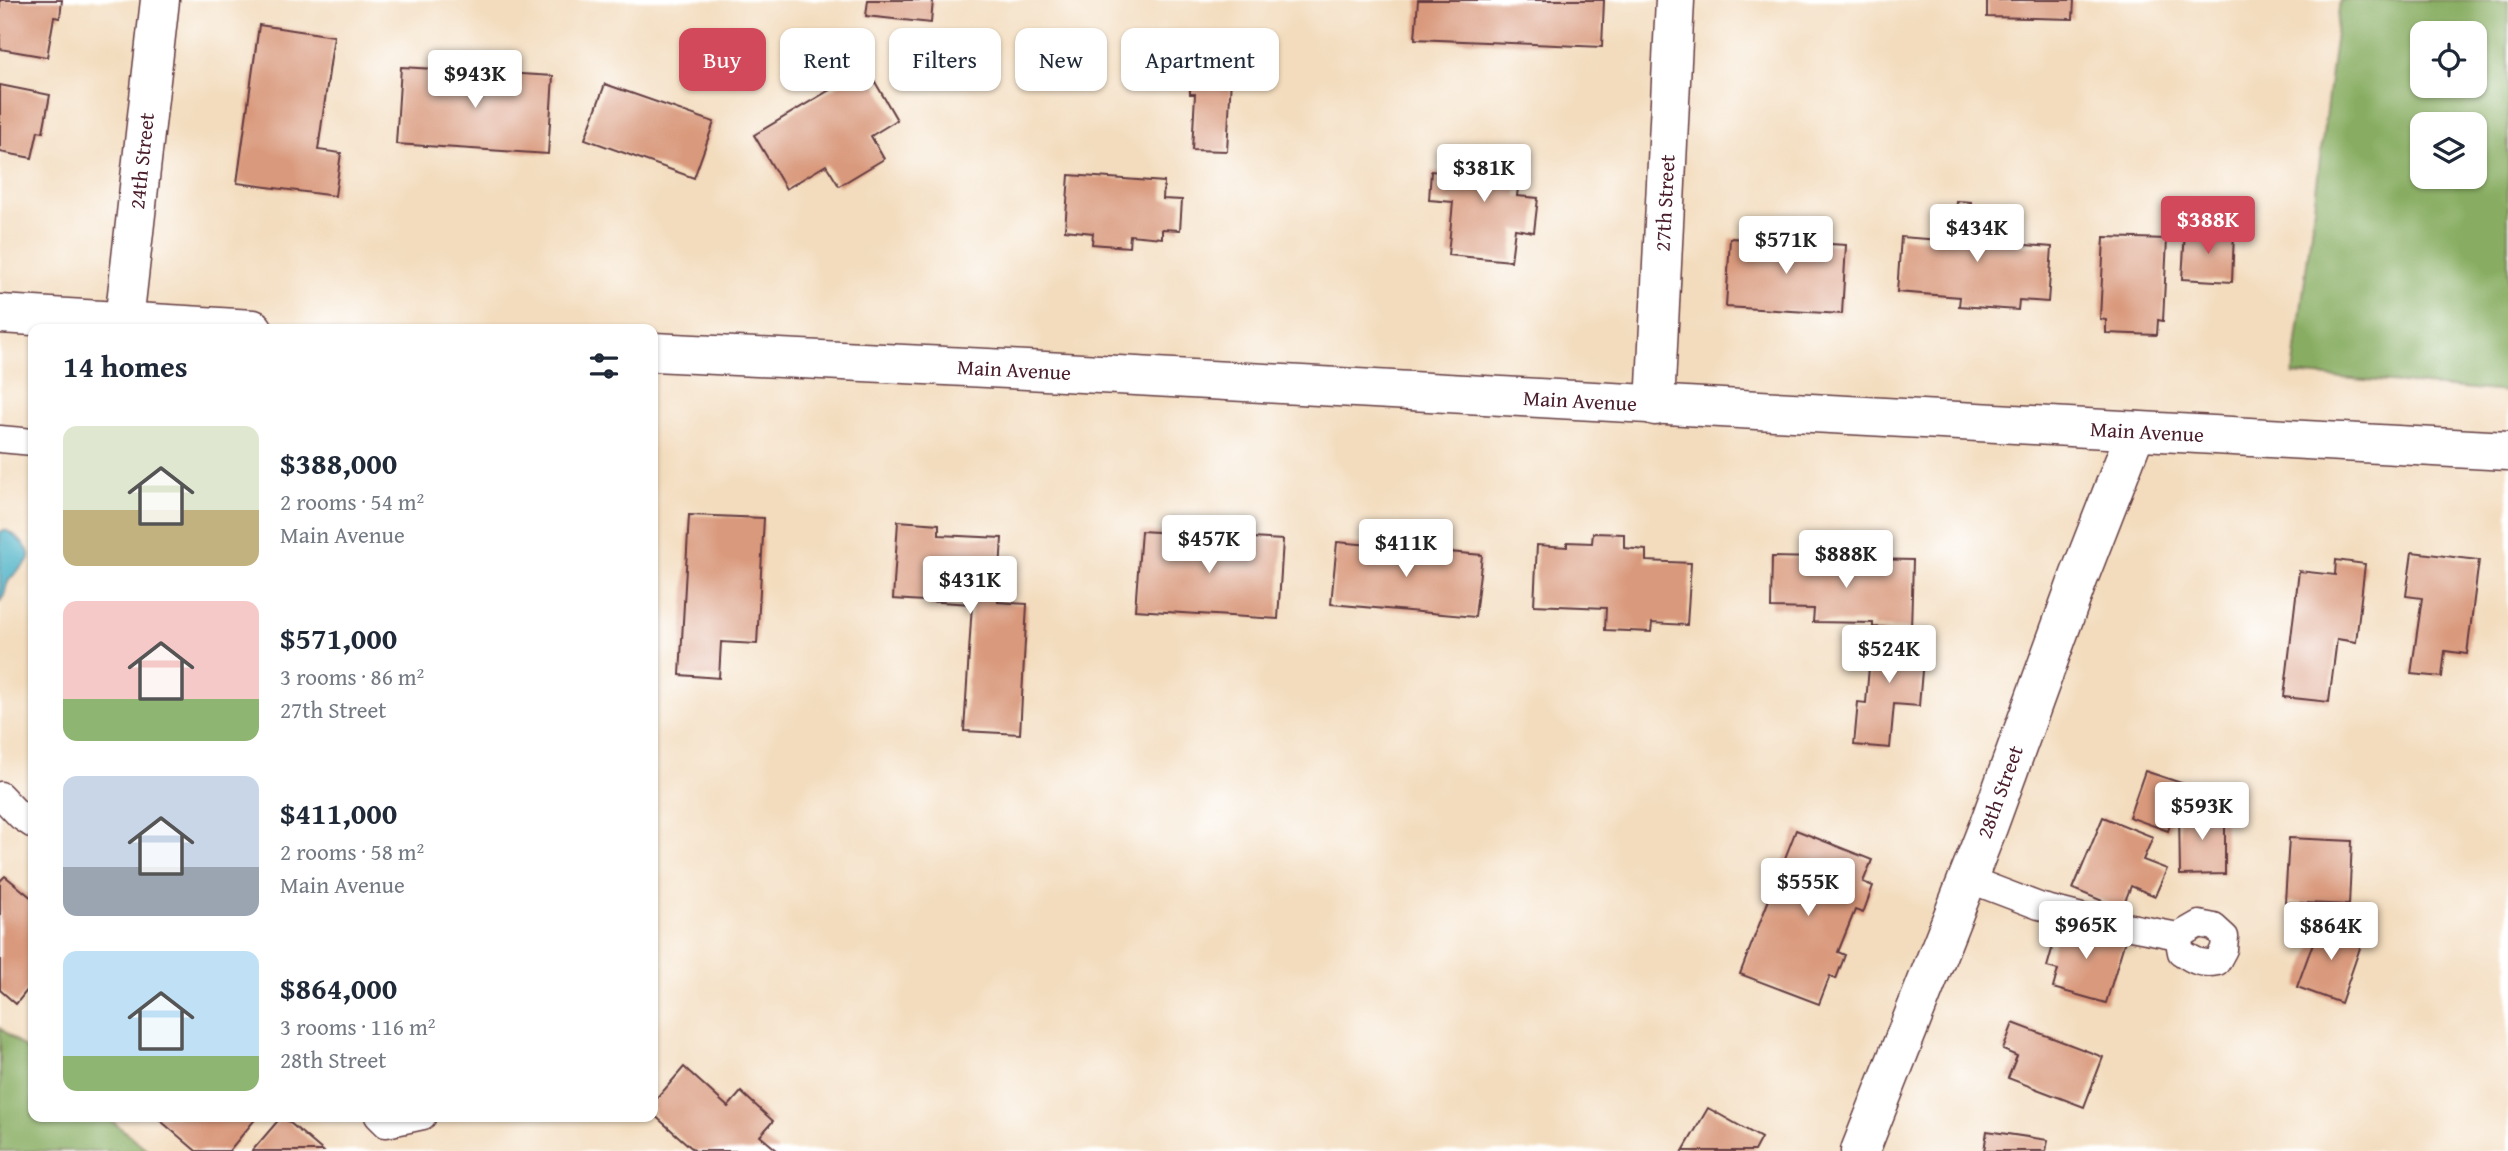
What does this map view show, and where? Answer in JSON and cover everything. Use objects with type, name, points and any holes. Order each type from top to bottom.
[{"type":"main road","name":"24th Street","points":[[124,321],[160,0]]},
{"type":"main road","name":"27th Street","points":[[1655,406],[1675,0]]},
{"type":"main road","points":[[0,314],[172,324]]},
{"type":"main road","name":"Main Avenue","points":[[658,352],[1022,369],[2508,451]]},
{"type":"main road","name":"28th Street","points":[[1860,1151],[1968,879],[2079,577],[2136,431]]},
{"type":"lane","points":[[0,439],[28,442]]},
{"type":"lane","points":[[0,795],[28,822]]},
{"type":"lane","points":[[1968,879],[2039,906],[2178,936]]},
{"type":"green space","points":[[2340,0],[2508,0],[2508,392],[2293,374]]},
{"type":"green space","points":[[0,1028],[28,1051],[28,1122],[113,1122],[149,1151],[0,1151]]},
{"type":"water","points":[[4,530],[12,533],[18,539],[27,550],[28,560],[11,577],[0,602],[0,532]]},
{"type":"building","points":[[0,0],[62,0],[60,18],[54,17],[47,57],[0,49]]},
{"type":"building","points":[[868,0],[933,0],[931,23],[866,16]]},
{"type":"building","points":[[1418,0],[1604,0],[1602,47],[1415,39]]},
{"type":"building","points":[[1987,0],[2074,0],[2073,19],[1987,17]]},
{"type":"building","points":[[259,25],[334,36],[318,150],[341,153],[335,196],[237,183]]},
{"type":"building","points":[[401,67],[553,76],[548,154],[396,144]]},
{"type":"building","points":[[875,82],[897,120],[871,136],[884,159],[839,186],[826,165],[786,189],[754,135],[828,91],[875,91]]},
{"type":"building","points":[[605,84],[714,122],[694,178],[585,139]]},
{"type":"building","points":[[0,85],[50,95],[43,132],[38,131],[32,158],[0,152]]},
{"type":"building","points":[[1190,91],[1230,91],[1227,151],[1192,150],[1195,94],[1190,94]]},
{"type":"building","points":[[1452,149],[1522,156],[1517,196],[1538,198],[1534,232],[1515,229],[1511,261],[1448,255],[1453,202],[1429,200],[1431,171],[1450,173]]},
{"type":"building","points":[[1069,175],[1164,182],[1163,199],[1182,200],[1180,230],[1162,229],[1162,238],[1130,235],[1129,247],[1092,244],[1093,233],[1065,230]]},
{"type":"building","points":[[1957,201],[1971,202],[1970,213],[2015,217],[2013,244],[2052,247],[2048,302],[2019,300],[2018,310],[1959,306],[1960,297],[1897,292],[1901,237],[1954,241]]},
{"type":"building","points":[[2185,231],[2234,233],[2232,282],[2182,279]]},
{"type":"building","points":[[2104,237],[2167,239],[2163,321],[2158,320],[2157,335],[2106,333],[2106,320],[2100,319]]},
{"type":"building","points":[[1730,238],[1846,245],[1842,314],[1726,307]]},
{"type":"building","points":[[689,515],[764,518],[757,644],[721,642],[719,678],[680,675]]},
{"type":"building","points":[[898,521],[939,524],[939,535],[1002,538],[998,602],[1027,604],[1020,734],[964,731],[972,604],[893,599]]},
{"type":"building","points":[[1141,531],[1283,540],[1278,619],[1135,610]]},
{"type":"building","points":[[1593,533],[1624,534],[1624,548],[1646,550],[1646,561],[1691,563],[1687,625],[1652,623],[1651,632],[1605,630],[1606,608],[1534,605],[1537,545],[1567,547],[1567,542],[1592,543]]},
{"type":"building","points":[[1337,542],[1482,555],[1475,617],[1331,604]]},
{"type":"building","points":[[2412,552],[2479,560],[2467,654],[2445,651],[2442,677],[2411,674],[2422,598],[2406,596]]},
{"type":"building","points":[[1772,557],[1913,560],[1911,629],[1873,627],[1873,623],[1813,622],[1814,609],[1771,608]]},
{"type":"building","points":[[2336,560],[2365,564],[2356,642],[2337,639],[2329,702],[2284,697],[2299,571],[2335,575]]},
{"type":"building","points":[[1872,631],[1925,635],[1919,706],[1894,704],[1890,748],[1854,745],[1858,702],[1866,703]]},
{"type":"building","points":[[2145,771],[2184,784],[2168,831],[2129,817]]},
{"type":"building","points":[[2225,809],[2225,874],[2180,875],[2179,810]]},
{"type":"building","points":[[2103,817],[2153,837],[2143,860],[2167,869],[2155,896],[2131,886],[2122,909],[2073,889]]},
{"type":"building","points":[[1796,830],[1872,860],[1863,882],[1873,886],[1863,913],[1855,910],[1838,952],[1845,955],[1836,979],[1830,976],[1819,1004],[1740,974]]},
{"type":"building","points":[[2289,838],[2352,841],[2349,905],[2285,902]]},
{"type":"building","points":[[5,876],[28,895],[28,989],[16,1004],[0,990],[0,881]]},
{"type":"building","points":[[2072,921],[2126,937],[2106,1003],[2053,988],[2058,970],[2047,967],[2056,935],[2066,938]]},
{"type":"building","points":[[2321,921],[2364,936],[2341,1003],[2297,987]]},
{"type":"building","points":[[2013,1023],[2103,1057],[2084,1107],[2008,1078],[2017,1056],[2003,1050]]},
{"type":"building","points":[[684,1067],[728,1107],[741,1092],[773,1121],[760,1136],[778,1151],[695,1151],[658,1118],[658,1097]]},
{"type":"building","points":[[1708,1108],[1761,1138],[1754,1151],[1683,1151]]},
{"type":"building","points":[[162,1122],[253,1122],[229,1151],[196,1151]]},
{"type":"building","points":[[277,1122],[289,1122],[323,1151],[252,1151]]},
{"type":"building","points":[[1987,1131],[2048,1140],[2046,1151],[1984,1151]]}]
